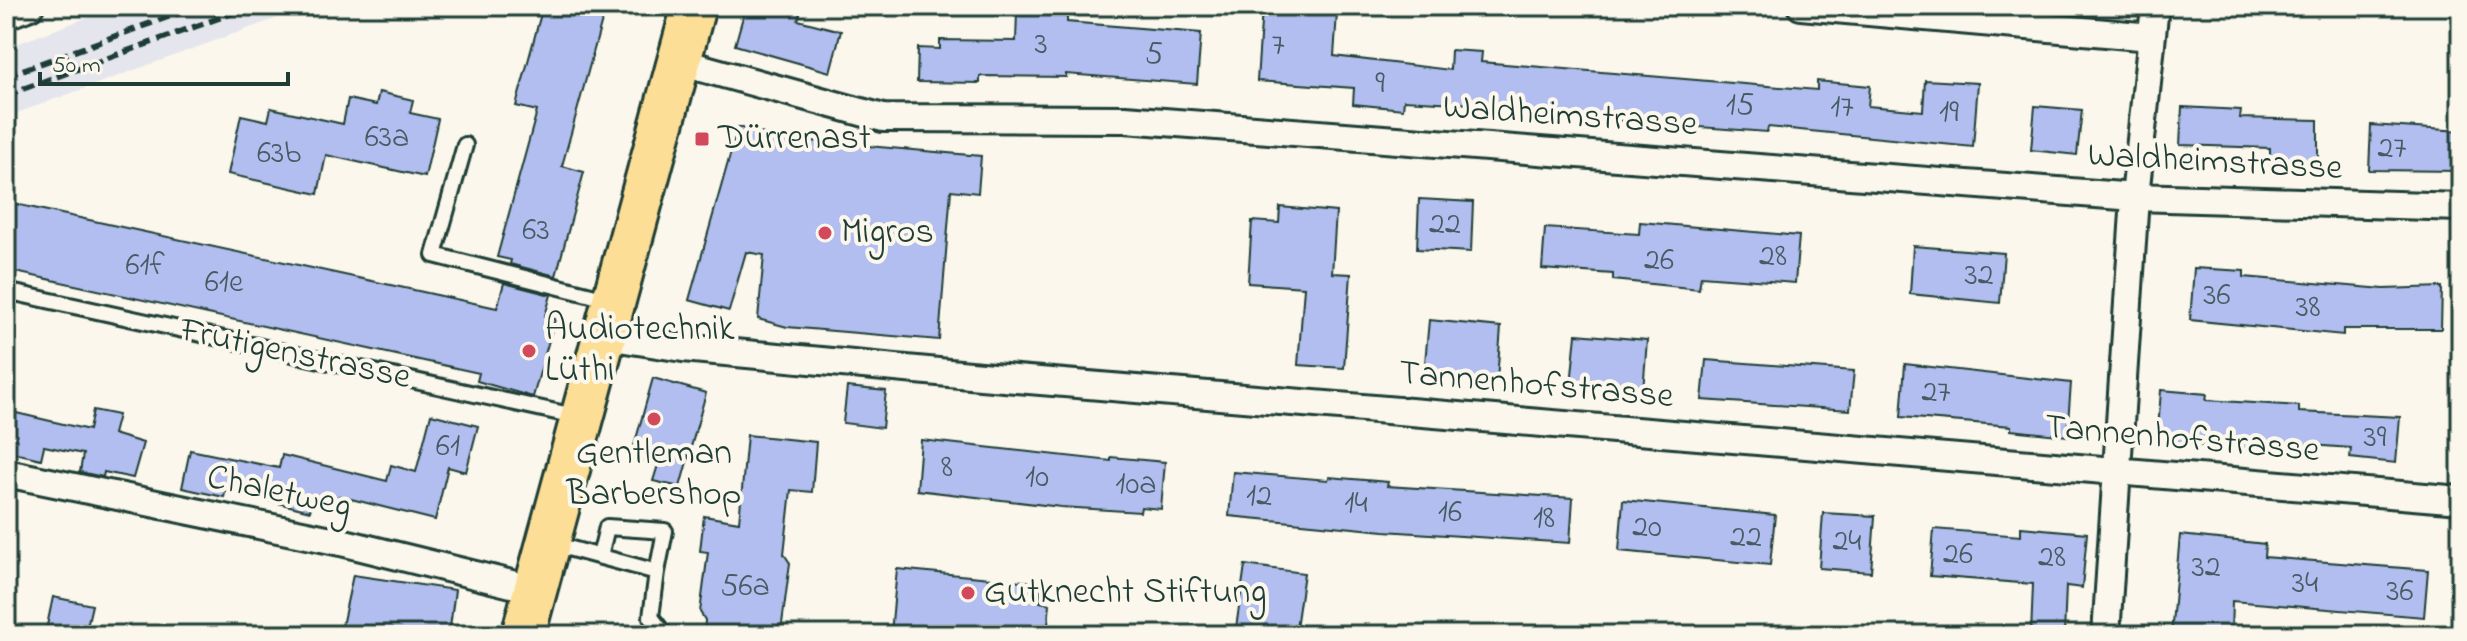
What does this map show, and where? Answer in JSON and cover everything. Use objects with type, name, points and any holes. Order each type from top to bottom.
[{"type":"main road","points":[[523,635],[694,6]]},
{"type":"street","points":[[6,15],[30,6]]},
{"type":"street","points":[[1801,6],[1999,14],[2151,37]]},
{"type":"street","points":[[2106,635],[2124,406],[2135,197],[2149,97],[2155,6]]},
{"type":"street","name":"Waldheimstrasse","points":[[680,62],[836,108],[883,118],[1110,119],[1189,123],[2135,197],[2461,207]]},
{"type":"street","name":"Tannenhofstrasse","points":[[610,319],[683,348],[2461,500]]},
{"type":"street","name":"Chaletweg","points":[[6,473],[341,542],[536,590]]},
{"type":"lane","points":[[465,145],[434,255],[610,319]]},
{"type":"lane","name":"Frutigenstrasse","points":[[6,291],[583,418]]},
{"type":"lane","points":[[600,556],[607,527],[665,531],[651,617],[665,635]]},
{"type":"lane","points":[[550,543],[657,572]]},
{"type":"shaded area","points":[[118,6],[310,6],[6,117],[6,48]]},
{"type":"building","points":[[543,6],[606,6],[562,166],[584,172],[556,276],[510,264],[511,260],[497,257],[537,111],[516,106]]},
{"type":"building","points":[[746,6],[802,6],[798,20],[841,31],[830,72],[735,45]]},
{"type":"building","points":[[1262,8],[1337,13],[1334,56],[1450,70],[1451,50],[1482,52],[1481,62],[1817,90],[1817,81],[1870,86],[1868,106],[1923,111],[1925,80],[1978,83],[1973,147],[1768,127],[1767,132],[1508,113],[1508,106],[1404,100],[1403,109],[1353,104],[1354,88],[1257,81]]},
{"type":"building","points":[[1017,12],[1067,13],[1067,22],[1201,33],[1197,84],[1066,74],[1066,77],[980,76],[980,83],[917,82],[918,48],[940,49],[940,40],[1016,41]]},
{"type":"building","points":[[379,92],[413,100],[410,113],[438,119],[425,177],[326,155],[318,194],[228,174],[241,115],[268,121],[271,108],[343,124],[348,99],[376,105]]},
{"type":"building","points":[[2035,106],[2082,110],[2077,155],[2031,150]]},
{"type":"building","points":[[2182,107],[2241,110],[2240,118],[2318,120],[2318,168],[2270,167],[2270,148],[2180,145]]},
{"type":"building","points":[[2371,125],[2461,131],[2461,171],[2369,170]]},
{"type":"building","name":"Migros","points":[[738,127],[809,146],[811,141],[981,156],[978,193],[951,190],[939,340],[787,327],[758,319],[764,255],[746,252],[729,311],[689,300]]},
{"type":"building","points":[[1419,199],[1473,202],[1471,252],[1417,249]]},
{"type":"building","points":[[6,202],[497,308],[504,283],[551,295],[545,316],[555,319],[533,397],[477,381],[479,373],[6,270]]},
{"type":"building","points":[[1280,207],[1336,212],[1332,273],[1351,274],[1344,368],[1298,365],[1304,287],[1248,283],[1252,221],[1279,223]]},
{"type":"building","points":[[1640,222],[1799,236],[1795,283],[1701,276],[1699,289],[1613,280],[1613,274],[1542,269],[1545,228],[1639,234]]},
{"type":"building","points":[[1913,246],[2004,253],[2000,303],[1910,294]]},
{"type":"building","points":[[2194,268],[2244,271],[2244,277],[2384,289],[2442,287],[2441,329],[2343,329],[2343,335],[2190,320]]},
{"type":"building","points":[[1429,320],[1501,327],[1497,380],[1424,373]]},
{"type":"building","points":[[1576,334],[1647,340],[1643,391],[1571,385]]},
{"type":"building","points":[[1706,360],[1854,371],[1850,410],[1702,400]]},
{"type":"building","points":[[1905,364],[2071,383],[2067,436],[2011,430],[2011,426],[1901,417]]},
{"type":"building","points":[[653,378],[706,393],[680,487],[653,481],[658,465],[631,457]]},
{"type":"building","points":[[847,387],[886,391],[882,428],[843,423]]},
{"type":"building","points":[[2161,390],[2207,394],[2206,400],[2299,406],[2299,412],[2400,417],[2396,463],[2350,458],[2351,448],[2296,444],[2296,451],[2157,443]]},
{"type":"building","points":[[93,410],[118,415],[113,434],[143,443],[133,478],[104,472],[103,477],[80,472],[83,454],[44,446],[41,459],[6,451],[12,412],[89,430]]},
{"type":"building","points":[[431,414],[478,426],[466,472],[448,467],[435,520],[339,496],[338,500],[314,495],[310,511],[226,490],[224,497],[182,488],[190,450],[279,468],[282,455],[387,481],[391,465],[416,472]]},
{"type":"building","points":[[747,435],[816,442],[812,492],[791,490],[784,554],[790,563],[782,624],[766,635],[704,635],[705,620],[700,612],[708,552],[700,551],[704,516],[739,522]]},
{"type":"building","points":[[921,440],[1111,461],[1111,457],[1165,462],[1161,509],[1141,507],[1140,512],[1061,507],[917,490]]},
{"type":"building","points":[[1233,472],[1573,498],[1570,543],[1384,531],[1229,516]]},
{"type":"building","points":[[1623,500],[1775,515],[1770,565],[1619,551]]},
{"type":"building","points":[[1823,513],[1875,516],[1871,572],[1819,568]]},
{"type":"building","points":[[2021,527],[2087,533],[2082,588],[2066,586],[2064,635],[2031,635],[2033,584],[1930,576],[1934,529],[2021,536]]},
{"type":"building","points":[[2180,535],[2265,544],[2264,557],[2428,570],[2424,617],[2232,601],[2231,635],[2171,635]]},
{"type":"building","points":[[1245,565],[1304,573],[1295,635],[1235,635]]},
{"type":"building","name":"Gutknecht Stiftung","points":[[897,569],[1042,583],[1040,602],[1050,604],[1047,635],[891,633]]},
{"type":"building","points":[[353,575],[455,590],[449,635],[340,635]]},
{"type":"building","points":[[53,597],[92,605],[85,635],[45,635]]},
{"type":"railway","points":[[6,76],[198,6]]},
{"type":"railway","points":[[6,95],[252,6]]},
{"type":"place","name":"Dürrenast","points":[[702,139]]},
{"type":"place","name":"Migros","points":[[825,233]]},
{"type":"place","name":"Audiotechnik Lüthi","points":[[529,351]]},
{"type":"place","name":"Gentleman Barbershop","points":[[654,419]]},
{"type":"place","name":"Gutknecht Stiftung","points":[[968,593]]}]
